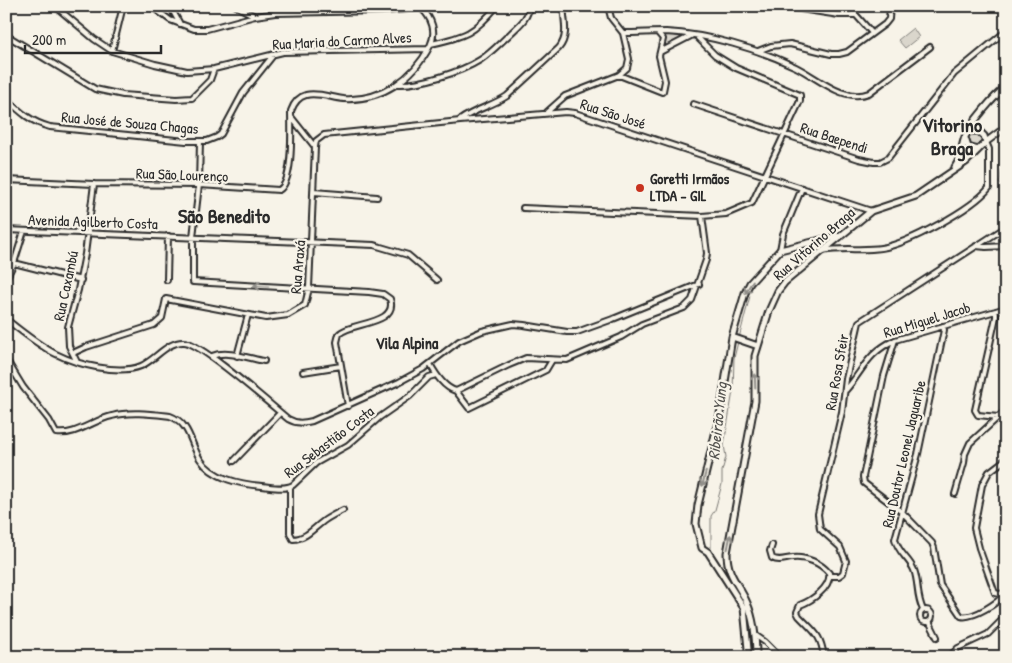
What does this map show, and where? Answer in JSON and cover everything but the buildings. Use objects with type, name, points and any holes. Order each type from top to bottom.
[{"type":"main road","points":[[952,171],[959,161],[968,131],[994,96],[1006,87]]},
{"type":"main road","name":"Rua Vitorino Braga","points":[[756,657],[755,636],[746,601],[729,571],[727,553],[755,401],[754,365],[768,311],[785,282],[870,211],[916,196],[966,162],[986,142],[1006,127]]},
{"type":"main road","points":[[968,131],[979,131],[986,142]]},
{"type":"main road","points":[[965,138],[968,146],[978,150]]},
{"type":"main road","points":[[747,657],[745,611],[742,603],[708,552],[702,548],[696,524],[698,505],[720,414],[734,338],[745,293],[750,283],[780,250],[840,235]]},
{"type":"main road","points":[[822,239],[826,247]]},
{"type":"main road","points":[[834,240],[832,245],[834,250]]},
{"type":"main road","points":[[734,338],[758,346]]},
{"type":"street","name":"Rua Maria do Carmo Alves","points":[[55,6],[94,39],[112,51],[172,69],[187,71],[214,69],[275,53],[428,49]]},
{"type":"street","points":[[112,51],[123,6]]},
{"type":"street","points":[[151,6],[170,20],[194,29],[207,29],[255,16],[275,13],[412,9],[423,7],[432,20],[431,44],[415,68],[398,84],[379,94],[362,98],[344,99],[312,94],[305,95],[299,98],[293,105],[291,117],[315,147]]},
{"type":"street","points":[[170,6],[180,24]]},
{"type":"street","points":[[236,6],[255,16]]},
{"type":"street","points":[[407,6],[412,9]]},
{"type":"street","points":[[431,44],[465,35],[486,20],[498,6]]},
{"type":"street","points":[[398,84],[415,84],[475,62],[526,18],[529,12],[528,6]]},
{"type":"street","points":[[460,120],[469,113],[500,101],[507,96],[559,48],[565,40],[566,34],[563,6]]},
{"type":"street","points":[[547,112],[564,96],[619,75],[629,65],[624,33],[611,18],[608,6]]},
{"type":"street","points":[[781,6],[839,15],[854,15]]},
{"type":"street","points":[[848,6],[872,33]]},
{"type":"street","points":[[758,51],[771,46],[790,44],[831,54],[847,52],[889,20],[890,6]]},
{"type":"street","name":"Rua Baependi","points":[[693,104],[859,158],[874,162],[884,160],[918,121],[954,74],[1006,30]]},
{"type":"street","points":[[624,33],[658,32],[708,38],[758,51],[794,66],[842,93],[858,96],[869,93],[930,47]]},
{"type":"street","points":[[619,75],[663,91],[664,81],[659,61],[663,39],[658,32]]},
{"type":"street","points":[[6,34],[85,85],[103,92],[176,99],[192,98],[210,80],[214,69]]},
{"type":"street","points":[[660,52],[692,36]]},
{"type":"street","points":[[523,208],[702,216],[726,214],[752,203],[800,101],[800,95],[736,68],[715,55],[698,38]]},
{"type":"street","name":"Rua José de Souza Chagas","points":[[6,98],[23,115],[50,127],[127,136],[200,141],[213,139],[221,134],[243,93],[275,53]]},
{"type":"street","name":"Rua São José","points":[[315,147],[316,141],[324,136],[460,120],[560,111],[575,113],[870,211]]},
{"type":"street","name":"Rua São Lourenço","points":[[6,180],[94,184],[199,185],[276,191],[283,188],[288,177],[291,117]]},
{"type":"street","points":[[200,141],[199,185],[193,237],[193,282],[383,294],[392,302],[389,309],[377,321],[349,327],[339,334],[337,342],[348,406]]},
{"type":"street","points":[[821,252],[834,250],[855,251],[886,247],[924,232],[969,205],[987,191],[990,185],[989,149],[986,142]]},
{"type":"street","name":"Rua Araxá","points":[[73,353],[154,325],[162,318],[166,299],[266,318],[288,315],[305,305],[309,288],[315,147]]},
{"type":"street","name":"Rua Caxambú","points":[[77,362],[69,346],[68,327],[81,280],[94,184]]},
{"type":"street","points":[[780,250],[782,239],[802,188]]},
{"type":"street","points":[[314,192],[377,197]]},
{"type":"street","points":[[430,364],[436,375],[450,390],[456,391],[526,358],[568,360],[621,337],[642,324],[684,308],[692,300],[707,254],[702,216]]},
{"type":"street","name":"Rua Rosa Sfeir","points":[[830,576],[839,576],[843,573],[846,561],[840,547],[820,529],[818,514],[842,412],[846,379],[859,322],[1006,227]]},
{"type":"street","name":"Avenida Agilberto Costa","points":[[6,230],[374,245],[393,249],[408,255],[437,280]]},
{"type":"street","points":[[6,279],[14,263],[24,230]]},
{"type":"street","points":[[168,236],[168,280]]},
{"type":"street","points":[[782,239],[790,246]]},
{"type":"street","points":[[976,246],[986,248],[1006,246]]},
{"type":"street","points":[[826,247],[834,250]]},
{"type":"street","points":[[14,263],[81,280]]},
{"type":"street","points":[[6,319],[55,354],[77,362],[112,369],[128,370],[141,366],[172,346],[183,342],[204,350],[280,413],[295,423],[302,423],[312,421],[348,406],[399,382],[423,369],[459,341],[482,331],[524,324],[577,332],[698,284]]},
{"type":"street","name":"Rua Miguel Jacob","points":[[846,390],[876,350],[895,340],[1006,308]]},
{"type":"street","points":[[996,311],[975,410],[978,415],[998,417]]},
{"type":"street","points":[[237,356],[248,315]]},
{"type":"street","name":"Rua Doutor Leonel Jaguaribe","points":[[923,610],[918,599],[913,568],[899,552],[895,539],[918,454],[944,330],[943,326]]},
{"type":"street","points":[[895,340],[884,376],[863,480],[866,486],[903,513],[907,520],[929,539],[934,548],[940,585],[960,616],[971,616],[998,601],[1006,593]]},
{"type":"street","points":[[212,356],[226,354],[264,361]]},
{"type":"street","name":"Rua Sebastião Costa","points":[[6,359],[23,387],[49,420],[56,433],[77,430],[114,415],[170,416],[184,424],[201,460],[209,469],[223,478],[246,484],[290,487],[316,463],[348,445],[380,416],[410,396],[429,377],[436,375]]},
{"type":"street","points":[[456,391],[470,408],[546,370],[552,360]]},
{"type":"street","points":[[303,372],[342,366]]},
{"type":"street","points":[[423,369],[429,377]]},
{"type":"street","points":[[955,494],[970,442],[1006,410]]},
{"type":"street","points":[[234,461],[280,413]]},
{"type":"street","points":[[1006,459],[989,472],[982,485],[974,528],[995,593],[1006,593]]},
{"type":"street","points":[[290,487],[290,533],[294,539],[300,539],[324,521],[343,510]]},
{"type":"street","points":[[772,545],[770,551],[772,558],[777,560],[805,558],[826,569],[830,576],[827,583],[814,597],[800,605],[797,612],[821,640],[824,657]]},
{"type":"street","name":"Rua Doutor Leonel Jaguaribe","points":[[923,610],[929,611],[931,614],[929,621],[924,622],[921,619],[920,615],[923,610]]},
{"type":"street","points":[[949,657],[958,648],[988,634],[1006,616]]},
{"type":"street","points":[[929,621],[936,637]]},
{"type":"street","points":[[755,636],[765,642],[780,657]]},
{"type":"shaded area","points":[[913,28],[919,37],[905,48],[898,40]]},
{"type":"shaded area","points":[[663,33],[686,35],[687,37],[664,47]]},
{"type":"shaded area","points":[[972,133],[978,133],[982,140],[978,147],[972,147],[968,143],[968,137]]},
{"type":"shaded area","points":[[1006,156],[1006,187],[1005,188],[999,183]]},
{"type":"waterway","name":"Ribeirão Yung","points":[[739,338],[750,296]]},
{"type":"waterway","name":"Ribeirão Yung","points":[[711,548],[711,516],[715,510],[722,484],[722,471],[726,457],[724,445],[733,391],[734,358],[738,342]]},
{"type":"place","name":"Goretti Irmãos LTDA - GIL","points":[[640,188]]},
{"type":"district","name":"Vitorino Braga","points":[[952,136]]},
{"type":"district","name":"São Benedito","points":[[224,216]]},
{"type":"district","name":"Vila Alpina","points":[[407,343]]}]
